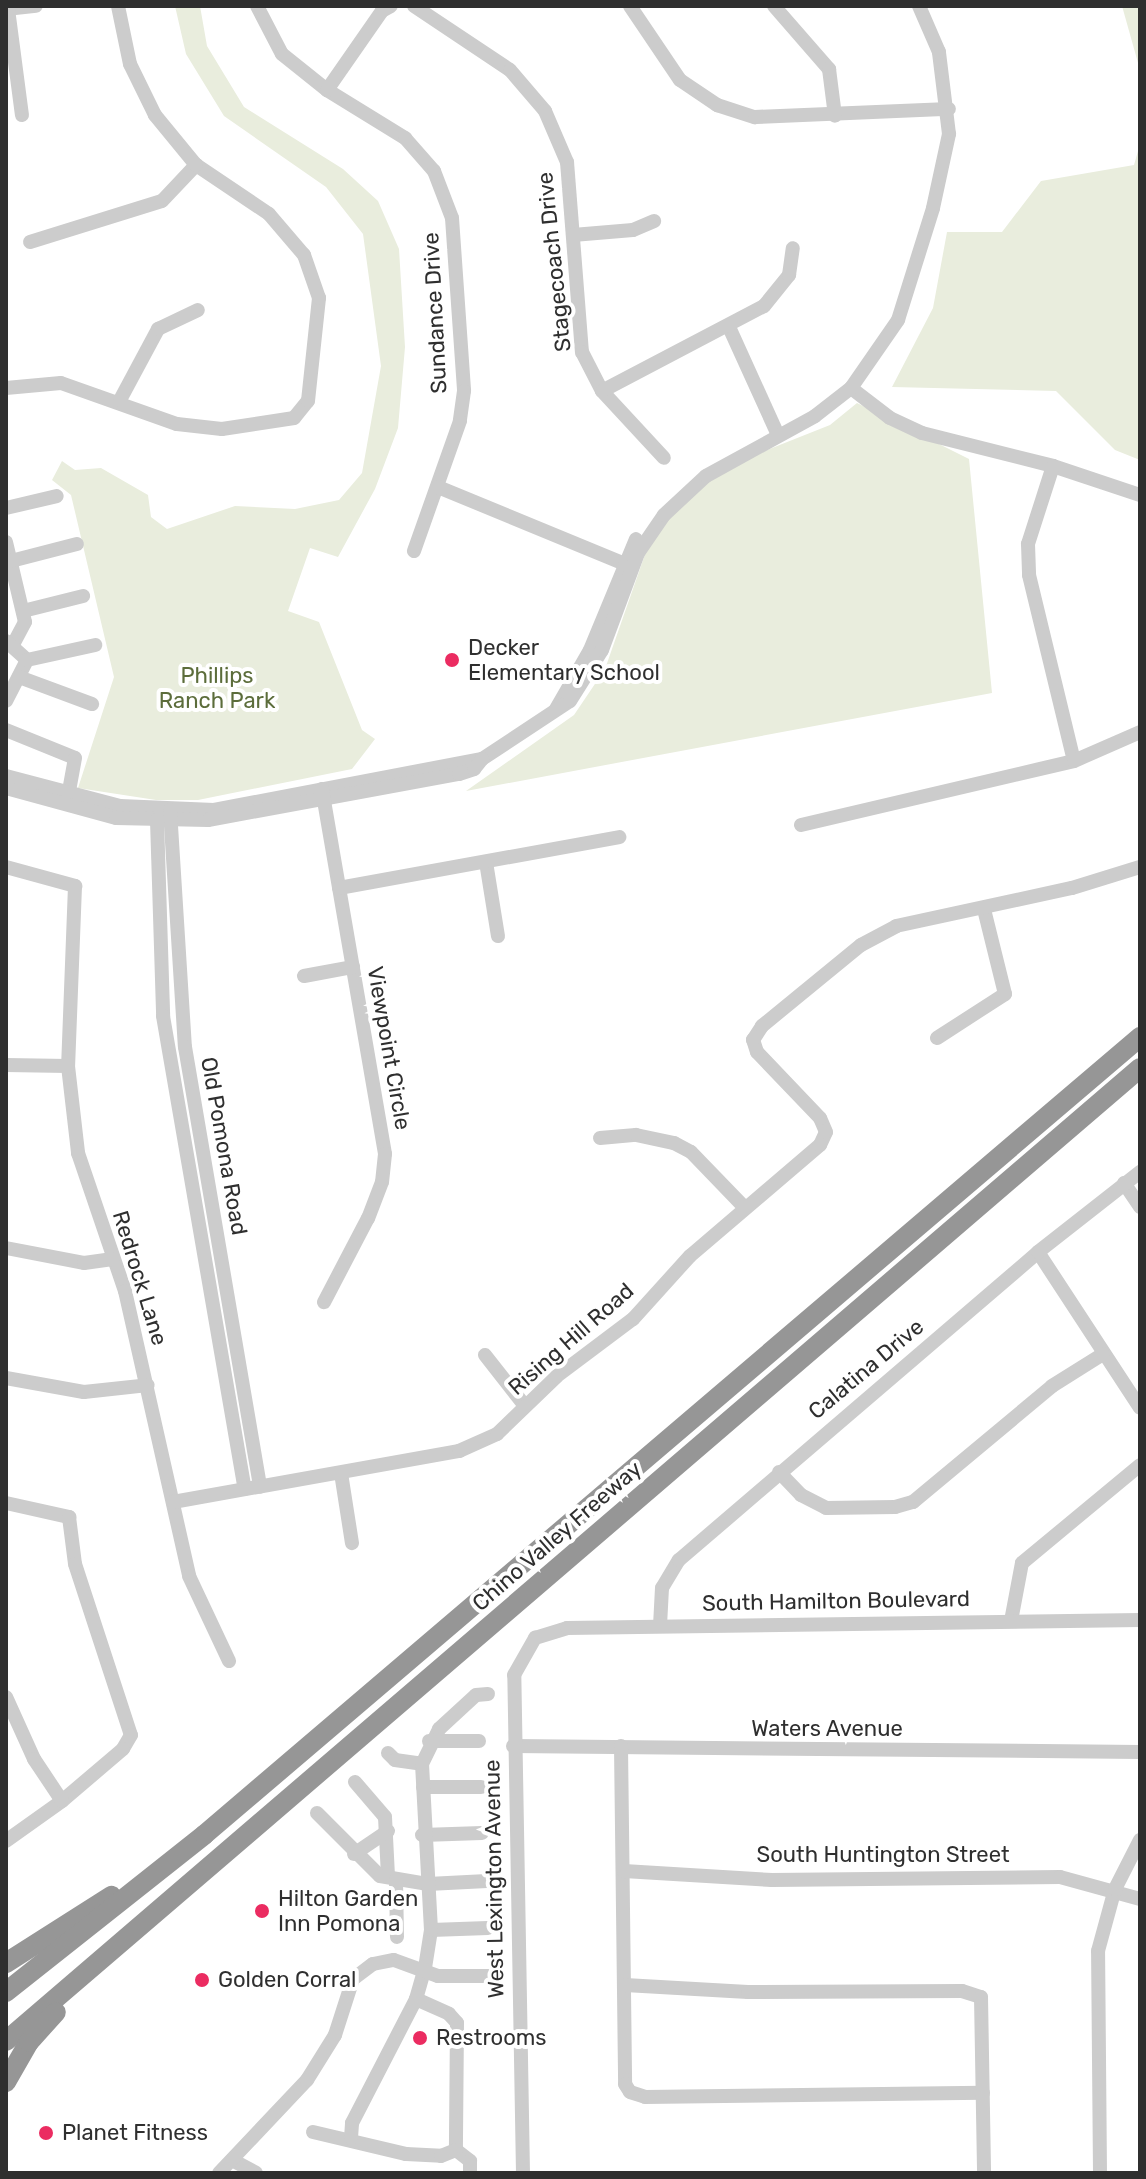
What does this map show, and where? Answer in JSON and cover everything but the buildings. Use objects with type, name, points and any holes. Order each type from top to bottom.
[{"type":"highway","name":"Chino Valley Freeway","points":[[6,1992],[204,1835],[1140,1037]]},
{"type":"highway","name":"Chino Valley Freeway","points":[[6,2041],[1140,1068]]},
{"type":"highway","points":[[6,2082],[29,2042],[58,2010],[276,1809]]},
{"type":"highway","points":[[6,1963],[204,1835]]},
{"type":"street","points":[[22,115],[7,9],[36,6]]},
{"type":"street","points":[[6,388],[61,383],[120,400],[177,424],[222,429],[294,418],[308,401],[319,298],[304,255],[269,214],[196,165],[155,115],[130,64],[118,6]]},
{"type":"street","name":"Sundance Drive","points":[[257,6],[282,54],[327,90],[405,138],[434,171],[452,218],[464,391],[460,421],[414,551]]},
{"type":"street","points":[[327,90],[382,11],[391,6]]},
{"type":"street","name":"Stagecoach Drive","points":[[414,6],[510,70],[545,111],[567,162],[582,352],[602,391],[664,458]]},
{"type":"street","points":[[630,6],[680,80],[717,105],[755,117],[949,109]]},
{"type":"street","points":[[774,6],[829,69],[835,116]]},
{"type":"street","points":[[6,788],[166,817],[323,795],[482,759],[556,709],[590,650],[649,521],[683,484],[733,451],[778,435],[815,416],[851,388],[883,346],[912,282],[945,159],[949,109],[939,52],[919,6]]},
{"type":"street","points":[[30,242],[162,201],[196,165]]},
{"type":"street","points":[[573,235],[633,230],[654,221]]},
{"type":"street","points":[[602,391],[764,306],[789,275],[793,248]]},
{"type":"street","points":[[120,400],[158,329],[198,310]]},
{"type":"street","points":[[729,327],[778,435]]},
{"type":"street","points":[[851,388],[890,418],[922,433],[1053,466],[1140,495]]},
{"type":"street","points":[[1053,466],[1028,544],[1029,575],[1074,761]]},
{"type":"street","points":[[438,487],[628,565]]},
{"type":"street","points":[[6,508],[57,496]]},
{"type":"street","points":[[6,542],[25,628],[9,643],[27,660]]},
{"type":"street","points":[[11,561],[77,544]]},
{"type":"street","points":[[23,611],[83,596]]},
{"type":"street","points":[[27,660],[95,645]]},
{"type":"street","points":[[6,701],[27,660]]},
{"type":"street","points":[[19,677],[92,704]]},
{"type":"street","points":[[6,730],[71,754],[76,764],[67,801]]},
{"type":"street","points":[[801,825],[1074,761],[1140,732]]},
{"type":"street","points":[[6,776],[67,801]]},
{"type":"street","name":"Viewpoint Circle","points":[[323,795],[385,1154],[382,1182],[368,1218],[324,1302]]},
{"type":"street","name":"Old Pomona Road","points":[[166,817],[185,1047],[260,1487]]},
{"type":"street","name":"Old Pomona Road","points":[[166,817],[163,1016],[245,1489]]},
{"type":"street","points":[[339,888],[619,837]]},
{"type":"street","points":[[486,862],[498,936]]},
{"type":"street","name":"Redrock Lane","points":[[6,867],[75,886],[77,897],[68,1066],[78,1153],[113,1259],[148,1385],[189,1576],[229,1661]]},
{"type":"street","points":[[937,1038],[1005,994],[984,909],[1140,867]]},
{"type":"street","name":"Rising Hill Road","points":[[173,1502],[459,1451],[497,1434],[525,1406],[633,1319],[690,1256],[820,1145],[826,1132],[820,1118],[769,1066],[753,1040],[762,1026],[861,945],[896,926],[984,909]]},
{"type":"street","points":[[304,976],[353,967]]},
{"type":"street","points":[[6,1065],[68,1066]]},
{"type":"street","points":[[600,1138],[636,1135],[674,1143],[691,1152],[745,1208]]},
{"type":"street","name":"Calatina Drive","points":[[660,1626],[668,1572],[779,1472],[1038,1252],[1140,1172]]},
{"type":"street","points":[[1124,1183],[1140,1207]]},
{"type":"street","points":[[6,1248],[84,1263],[113,1259]]},
{"type":"street","points":[[1038,1252],[1140,1408]]},
{"type":"street","points":[[779,1472],[801,1495],[826,1508],[895,1507],[913,1502],[1052,1386],[1103,1354]]},
{"type":"street","points":[[485,1355],[525,1406]]},
{"type":"street","points":[[6,1378],[84,1392],[148,1385]]},
{"type":"street","points":[[1011,1621],[1022,1563],[1140,1465]]},
{"type":"street","points":[[341,1473],[352,1543]]},
{"type":"street","points":[[6,1503],[69,1517],[75,1564],[131,1735],[123,1749],[62,1801],[6,1841]]},
{"type":"street","name":"South Hamilton Boulevard","points":[[535,1638],[567,1628],[1140,1620]]},
{"type":"street","name":"West Lexington Avenue","points":[[523,2173],[514,1675],[535,1638]]},
{"type":"street","points":[[351,2138],[356,2114],[416,1999],[425,1968],[431,1930],[422,1835],[422,1764],[429,1741],[476,1695],[488,1694]]},
{"type":"street","points":[[7,1704],[34,1759],[62,1801]]},
{"type":"street","points":[[429,1741],[479,1741]]},
{"type":"street","name":"Waters Avenue","points":[[513,1746],[621,1746],[761,1752],[1140,1752]]},
{"type":"street","points":[[621,1746],[630,2092],[645,2097],[983,2093]]},
{"type":"street","points":[[388,1753],[395,1760],[422,1764]]},
{"type":"street","points":[[355,1782],[385,1817],[397,1937]]},
{"type":"street","points":[[423,1787],[481,1787]]},
{"type":"street","points":[[317,1813],[369,1870],[392,1879],[428,1884],[487,1881]]},
{"type":"street","points":[[354,1854],[388,1831]]},
{"type":"street","points":[[422,1835],[482,1833]]},
{"type":"street","points":[[1100,2173],[1098,1951],[1115,1889],[1140,1840]]},
{"type":"street","name":"South Huntington Street","points":[[624,1871],[772,1880],[1060,1877],[1115,1889],[1140,1899]]},
{"type":"street","points":[[431,1930],[488,1928]]},
{"type":"street","points":[[219,2173],[307,2080],[335,2035],[353,1979],[373,1964],[394,1960],[425,1968],[438,1976],[488,1976]]},
{"type":"street","points":[[625,1985],[748,1992],[962,1991],[981,1997],[984,2173]]},
{"type":"street","points":[[416,1999],[449,2014],[457,2023],[456,2150]]},
{"type":"street","points":[[313,2132],[339,2141],[351,2138],[367,2147],[406,2154],[441,2156],[456,2150]]},
{"type":"street","points":[[456,2150],[470,2161],[470,2173]]},
{"type":"street","points":[[232,2160],[256,2173]]},
{"type":"green space","name":"Phillips Ranch Park","points":[[175,6],[200,6],[207,46],[244,107],[343,169],[378,201],[399,249],[405,347],[398,428],[375,489],[338,557],[310,548],[288,611],[319,622],[362,730],[375,739],[352,769],[198,800],[156,800],[78,788],[114,677],[71,495],[52,480],[62,461],[75,470],[101,468],[148,495],[151,517],[167,529],[235,506],[295,509],[339,500],[362,473],[381,366],[363,234],[326,187],[224,116],[186,54]]},
{"type":"green space","points":[[1122,6],[1140,6],[1140,70]]},
{"type":"green space","points":[[1140,144],[1140,460],[1115,450],[1056,391],[892,387],[933,308],[947,232],[1002,232],[1041,181],[1134,165]]},
{"type":"green space","points":[[857,403],[969,459],[992,693],[466,791],[574,715],[605,669],[649,543],[676,510],[707,481],[747,458],[830,425]]},
{"type":"place","name":"Decker Elementary School","points":[[452,660]]},
{"type":"place","name":"Hilton Garden Inn Pomona","points":[[262,1911]]},
{"type":"place","name":"Golden Corral","points":[[202,1980]]},
{"type":"place","name":"Restrooms","points":[[420,2038]]},
{"type":"place","name":"Planet Fitness","points":[[46,2133]]}]
